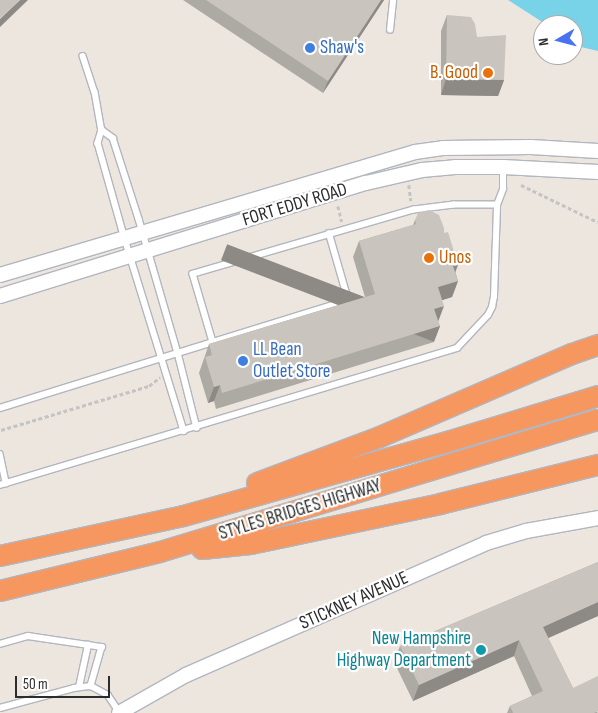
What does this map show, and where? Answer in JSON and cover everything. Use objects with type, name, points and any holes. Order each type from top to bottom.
[{"type":"highway","points":[[113,533],[380,437],[556,360],[598,345]]},
{"type":"highway","name":"STYLES BRIDGES HIGHWAY","points":[[0,556],[113,533],[184,516],[447,442],[598,396]]},
{"type":"highway","name":"STYLES BRIDGES HIGHWAY","points":[[0,592],[160,552],[598,420]]},
{"type":"highway","points":[[160,552],[251,544],[440,504],[598,465]]},
{"type":"street","name":"FORT EDDY ROAD","points":[[0,274],[125,239],[143,232],[415,152],[443,148],[522,148],[598,151]]},
{"type":"street","name":"FORT EDDY ROAD","points":[[0,296],[366,183],[422,170],[455,167],[503,167],[598,172]]},
{"type":"street","name":"STICKNEY AVENUE","points":[[120,713],[186,675],[486,543],[526,531],[598,518]]},
{"type":"lane","points":[[390,30],[394,0]]},
{"type":"lane","points":[[83,56],[95,92],[102,130],[98,143],[125,239],[163,357],[184,431]]},
{"type":"lane","points":[[102,130],[113,138],[143,232],[178,353],[197,428]]},
{"type":"lane","points":[[0,454],[3,484],[197,428],[457,348],[488,315],[492,307],[494,297],[497,205],[503,189],[503,167]]},
{"type":"lane","points":[[213,342],[193,274],[418,209],[454,205],[497,205]]},
{"type":"lane","points":[[0,408],[348,300],[329,234]]},
{"type":"lane","points":[[0,644],[28,636],[102,647],[91,686]]},
{"type":"lane","points":[[79,687],[88,646]]},
{"type":"lane","points":[[0,708],[79,687],[91,686],[108,695],[120,713]]},
{"type":"path","points":[[408,185],[411,203]]},
{"type":"path","points":[[521,185],[598,222]]},
{"type":"path","points":[[338,206],[342,222]]},
{"type":"path","points":[[1,430],[149,386],[164,374]]},
{"type":"water","points":[[508,0],[598,0],[598,51],[583,47],[583,15],[533,16]]},
{"type":"building","points":[[0,0],[20,0],[0,19]]},
{"type":"building","points":[[206,0],[381,0],[328,81]]},
{"type":"building","points":[[447,15],[471,17],[475,24],[477,37],[506,35],[504,80],[446,79]]},
{"type":"building","points":[[429,210],[439,215],[444,233],[448,232],[458,265],[453,266],[458,281],[438,287],[444,306],[434,309],[440,326],[222,393],[220,385],[214,387],[205,357],[212,355],[209,344],[375,294],[359,241],[416,224],[415,220],[418,213]]},
{"type":"building","name":"New Hampshire Highway Department","points":[[598,562],[598,602],[543,627],[573,688],[598,676],[598,711],[594,713],[513,713],[510,706],[543,691],[519,640],[419,685],[400,646]]},
{"type":"place","name":"Shaw's","points":[[310,48]]},
{"type":"place","name":"B. Good","points":[[488,73]]},
{"type":"place","name":"Unos","points":[[429,258]]},
{"type":"place","name":"LL Bean Outlet Store","points":[[243,361]]},
{"type":"place","name":"New Hampshire Highway Department","points":[[481,650]]}]
